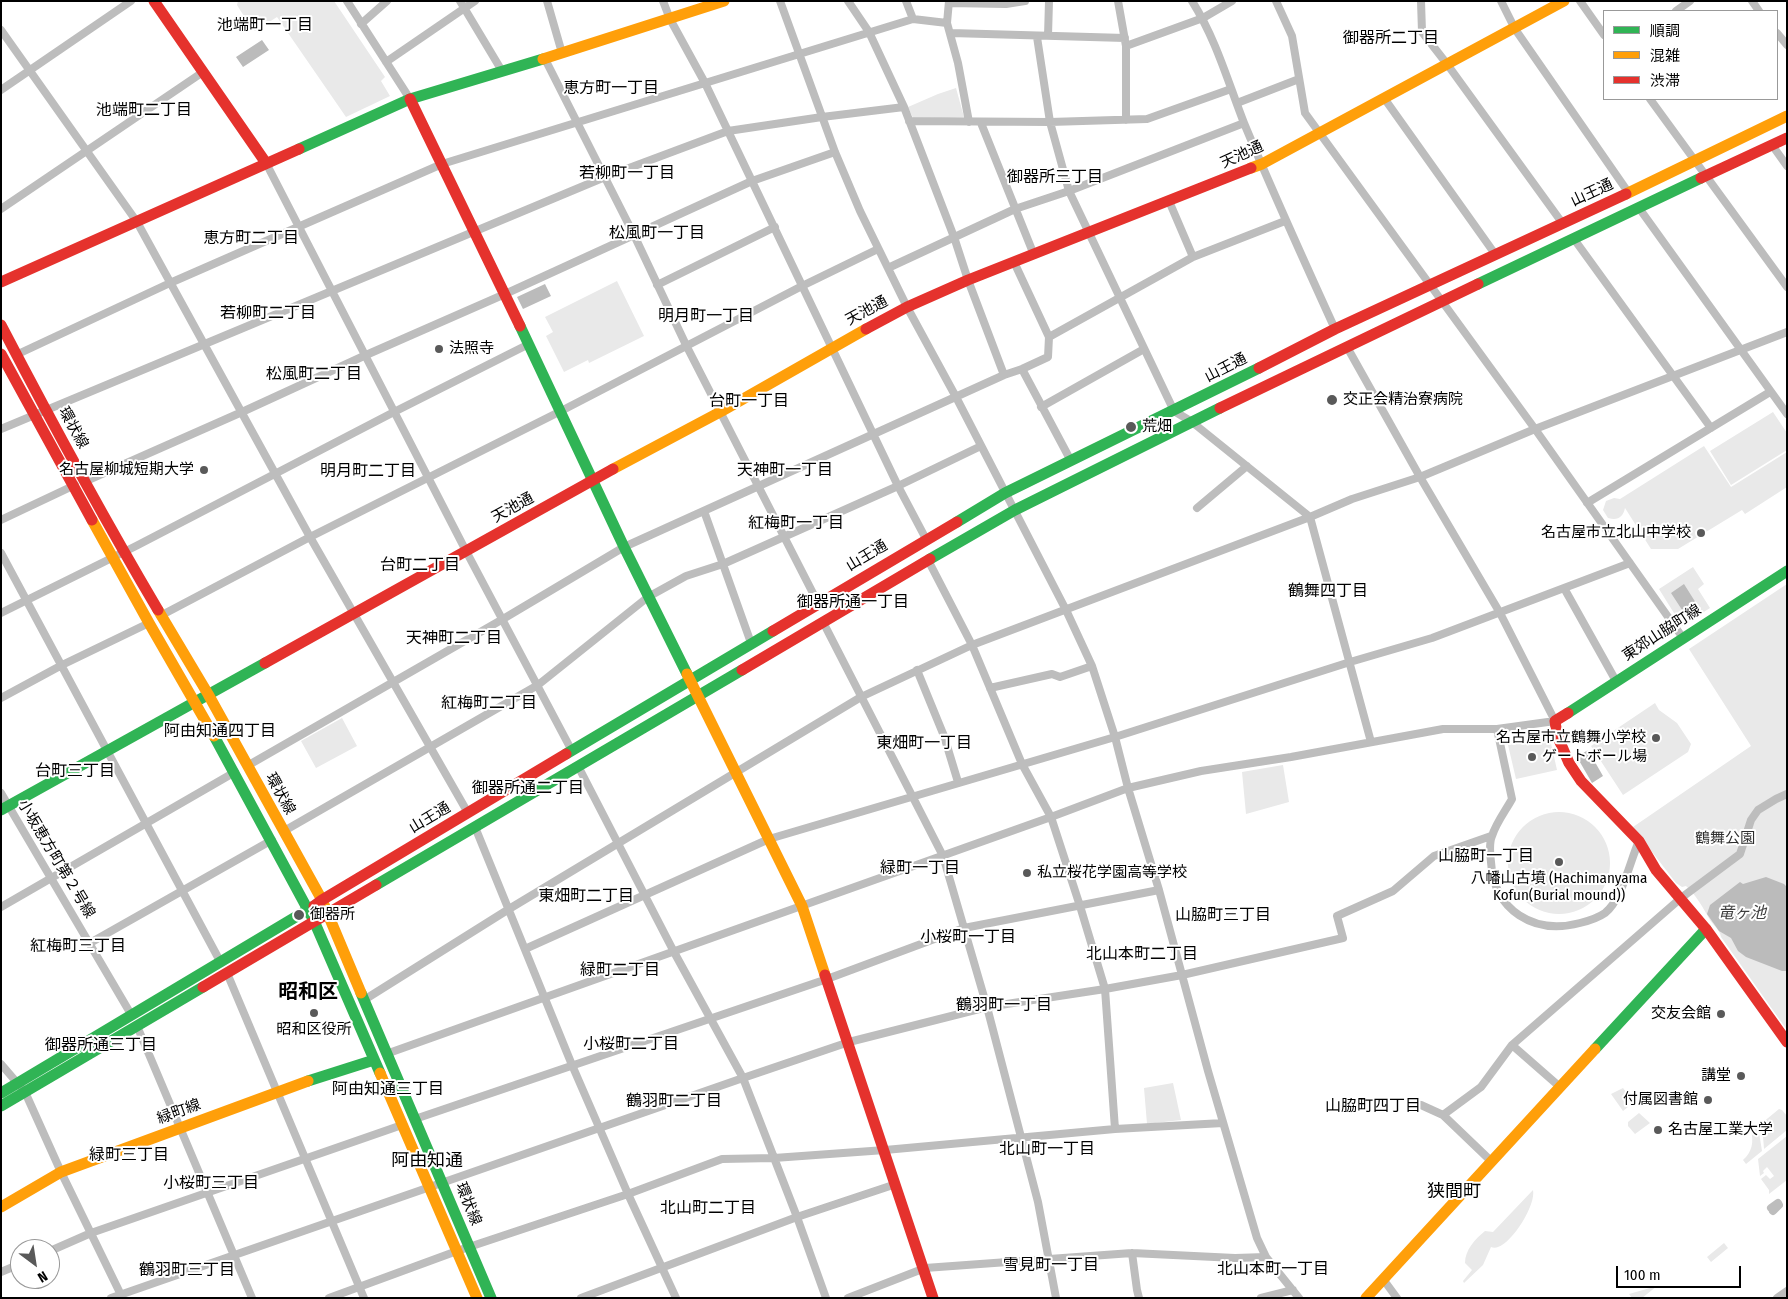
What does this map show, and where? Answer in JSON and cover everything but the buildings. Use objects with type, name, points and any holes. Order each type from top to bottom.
[{"type":"main road","points":[[154,1],[266,163]]},
{"type":"main road","points":[[1,282],[410,99],[724,1]]},
{"type":"main road","name":"天池通","points":[[5,808],[907,307],[968,280],[1262,164],[1564,1]]},
{"type":"main road","points":[[410,99],[475,231],[648,597],[689,680],[699,695],[802,906],[934,1298]]},
{"type":"main road","name":"山王通","points":[[312,916],[322,900],[1005,493],[1174,411],[1335,329],[1563,224],[1787,116]]},
{"type":"main road","name":"山王通","points":[[1,1106],[21,1088],[312,916],[328,913],[1015,510],[1347,348],[1378,331],[1787,138]]},
{"type":"main road","name":"環状線","points":[[1,325],[18,354],[40,412]]},
{"type":"main road","name":"環状線","points":[[2,359],[40,412],[80,483],[124,552],[160,616],[208,694],[322,900],[491,1298]]},
{"type":"main road","name":"環状線","points":[[80,483],[113,557],[235,772],[312,916],[477,1298]]},
{"type":"main road","name":"東郊山脇町線","points":[[1555,721],[1787,571]]},
{"type":"main road","points":[[1555,721],[1557,735],[1569,763],[1581,781],[1639,841],[1656,870],[1706,929],[1787,1042]]},
{"type":"main road","points":[[1366,1298],[1706,929]]},
{"type":"main road","name":"緑町線","points":[[1,1206],[61,1172],[278,1091],[374,1060]]},
{"type":"main road","name":"山王通","points":[[1,1093],[21,1088]]},
{"type":"street","points":[[1,90],[131,1]]},
{"type":"street","points":[[347,1],[410,99]]},
{"type":"street","points":[[361,24],[387,1]]},
{"type":"street","points":[[386,62],[462,5],[475,1]]},
{"type":"street","points":[[547,1],[562,53]]},
{"type":"street","points":[[663,1],[670,19],[705,83],[833,347],[898,486],[926,539]]},
{"type":"street","points":[[780,1],[834,152],[860,211],[907,307],[956,397],[1066,610],[1092,666],[1115,737],[1257,1238],[1266,1257],[1299,1298]]},
{"type":"street","points":[[848,1],[868,32],[904,107],[954,236],[968,280],[1004,375]]},
{"type":"street","points":[[906,1],[913,18]]},
{"type":"street","points":[[969,122],[951,33],[947,23],[949,2],[1006,4],[1026,1]]},
{"type":"street","points":[[1048,36],[1049,1]]},
{"type":"street","points":[[1118,1],[1125,42],[1126,120]]},
{"type":"street","points":[[1192,1],[1203,18],[1285,221],[1335,329]]},
{"type":"street","points":[[951,33],[1048,36],[1125,42],[1203,18],[1232,1]]},
{"type":"street","points":[[1276,1],[1292,36],[1305,112],[1535,429],[1683,638]]},
{"type":"street","points":[[1421,1],[1422,32],[1563,224]]},
{"type":"street","points":[[1501,1],[1515,29],[1628,192]]},
{"type":"street","points":[[1580,1],[1603,34]]},
{"type":"street","points":[[1677,10],[1690,1]]},
{"type":"street","points":[[462,5],[502,71]]},
{"type":"street","points":[[18,354],[170,283],[442,164],[913,18],[947,23]]},
{"type":"street","points":[[1,30],[137,222],[353,614],[468,813]]},
{"type":"street","points":[[1778,34],[1787,45]]},
{"type":"street","points":[[1038,37],[1050,122],[1070,191],[1088,233],[1174,411],[1192,422],[1310,517],[1371,742]]},
{"type":"street","points":[[545,58],[634,235],[686,345],[722,411],[818,603]]},
{"type":"street","points":[[1,209],[203,72]]},
{"type":"street","points":[[1237,103],[1299,78]]},
{"type":"street","points":[[909,121],[981,123],[1147,119],[1231,89]]},
{"type":"street","points":[[1384,98],[1495,254]]},
{"type":"street","points":[[1651,100],[1787,287]]},
{"type":"street","points":[[1,428],[605,177],[728,131],[904,107]]},
{"type":"street","points":[[888,268],[1015,209],[1070,191],[1244,122]]},
{"type":"street","points":[[981,123],[1034,254]]},
{"type":"street","points":[[1772,145],[1787,166]]},
{"type":"street","points":[[1,520],[752,181],[834,152]]},
{"type":"street","points":[[266,163],[428,478],[572,751]]},
{"type":"street","points":[[1170,201],[1193,258]]},
{"type":"street","points":[[1639,208],[1787,414]]},
{"type":"street","points":[[1049,337],[1193,258],[1285,221]]},
{"type":"street","points":[[657,285],[774,227]]},
{"type":"street","points":[[1574,239],[1711,428]]},
{"type":"street","points":[[160,616],[310,537],[561,411],[686,345],[878,248]]},
{"type":"street","points":[[247,766],[393,683],[624,547],[873,433],[1004,375],[1048,358],[1049,337],[1014,262]]},
{"type":"street","points":[[364,1000],[736,771],[861,697],[917,670],[972,645],[1310,517],[1352,499],[1420,476],[1535,429],[1787,332]]},
{"type":"street","points":[[1,613],[529,344]]},
{"type":"street","points":[[386,1054],[1128,788],[1201,771],[1291,757],[1443,729],[1497,729],[1555,721],[1500,613],[1347,348]]},
{"type":"street","points":[[1041,407],[1144,350]]},
{"type":"street","points":[[1022,369],[1071,461]]},
{"type":"street","points":[[1587,503],[1770,392]]},
{"type":"street","points":[[284,831],[538,685],[648,597],[686,576],[723,564],[898,486],[981,446]]},
{"type":"street","points":[[1197,508],[1247,466]]},
{"type":"street","points":[[704,511],[751,643]]},
{"type":"street","points":[[1,553],[224,968],[278,1091],[304,1159],[364,1298]]},
{"type":"street","points":[[928,560],[972,645],[1022,764],[1051,817],[1105,989],[1115,1129]]},
{"type":"street","points":[[525,949],[769,839],[1115,737],[1350,662],[1432,638],[1630,563]]},
{"type":"street","points":[[1564,588],[1616,681]]},
{"type":"street","points":[[823,622],[942,856],[987,1007],[1038,1202],[1056,1298]]},
{"type":"street","points":[[1,698],[62,665],[149,623]]},
{"type":"street","points":[[990,688],[1052,674],[1060,677],[1092,666]]},
{"type":"street","points":[[917,670],[942,730],[958,782]]},
{"type":"street","points":[[1497,729],[1512,799],[1492,836],[1490,852],[1491,869],[1496,887],[1509,908],[1540,925],[1564,927],[1605,913],[1616,898],[1639,841]]},
{"type":"street","points":[[578,766],[674,952],[743,1078],[826,1298]]},
{"type":"street","points":[[1,907],[235,772]]},
{"type":"street","name":"小坂恵方町第２号線","points":[[1,793],[5,808],[52,878],[134,1021],[252,1298]]},
{"type":"street","points":[[1443,1115],[1481,1087],[1512,1045],[1681,898],[1740,854],[1751,820],[1758,810],[1787,794]]},
{"type":"street","points":[[475,827],[572,1065],[676,1298]]},
{"type":"street","points":[[111,1298],[849,1042],[987,1007],[1182,975],[1342,938],[1337,916],[1393,891],[1434,856],[1492,836]]},
{"type":"street","points":[[90,944],[272,840]]},
{"type":"street","points":[[414,1119],[828,979],[964,928],[1159,890]]},
{"type":"street","points":[[1512,1045],[1560,1087]]},
{"type":"street","points":[[1,1064],[21,1088],[121,1296]]},
{"type":"street","points":[[1421,1105],[1443,1115],[1491,1161]]},
{"type":"street","points":[[329,1298],[457,1251],[628,1194],[722,1158],[774,1158],[1115,1129],[1223,1123]]},
{"type":"street","points":[[60,1247],[91,1233],[402,1125]]},
{"type":"street","points":[[581,1298],[663,1266],[896,1184]]},
{"type":"street","points":[[848,1298],[924,1268],[1132,1253],[1235,1258],[1266,1257]]},
{"type":"street","points":[[1132,1253],[1136,1290],[1139,1298]]},
{"type":"street","points":[[1383,1279],[1397,1298]]},
{"type":"street","points":[[1261,1298],[1293,1290]]},
{"type":"street","points":[[1777,1298],[1787,1291]]},
{"type":"green space","points":[[238,1],[334,1],[385,77],[381,81],[390,96],[346,117],[277,17],[255,31],[237,5]]},
{"type":"green space","points":[[956,88],[964,117],[913,118],[908,107]]},
{"type":"green space","points":[[617,281],[644,336],[589,363],[588,360],[564,372],[546,336],[553,332],[545,317]]},
{"type":"green space","points":[[1773,412],[1787,433],[1787,450],[1731,485],[1710,451]]},
{"type":"green space","points":[[1704,446],[1731,487],[1787,452],[1787,487],[1745,514],[1742,510],[1678,549],[1651,549],[1625,508],[1620,518],[1608,518],[1603,510],[1606,501],[1614,498],[1620,499]]},
{"type":"green space","points":[[1693,567],[1704,584],[1698,589],[1710,608],[1682,626],[1659,589]]},
{"type":"green space","name":"鶴舞公園","points":[[1787,584],[1787,1030],[1721,937],[1697,898],[1686,886],[1682,887],[1676,883],[1633,827],[1751,746],[1689,649]]},
{"type":"green space","points":[[1655,703],[1659,710],[1677,723],[1691,744],[1688,752],[1623,795],[1591,746]]},
{"type":"green space","points":[[342,718],[357,746],[316,768],[301,741]]},
{"type":"green space","name":"ゲートボール場","points":[[1550,739],[1557,770],[1516,779],[1508,745]]},
{"type":"green space","points":[[1283,765],[1289,802],[1246,814],[1242,772]]},
{"type":"green space","name":"八幡山古墳 (Hachimanyama Kofun(Burial mound))","points":[[1559,812],[1579,816],[1595,827],[1606,843],[1610,863],[1606,883],[1595,899],[1579,910],[1559,914],[1539,910],[1523,899],[1512,883],[1508,863],[1512,843],[1523,827],[1539,816]]},
{"type":"green space","points":[[1173,1083],[1181,1120],[1147,1124],[1144,1088]]},
{"type":"green space","points":[[1623,1088],[1626,1092],[1628,1107],[1623,1111],[1611,1094]]},
{"type":"green space","points":[[1779,1109],[1787,1116],[1787,1130],[1764,1149],[1762,1123]]},
{"type":"green space","points":[[1639,1113],[1650,1123],[1635,1134],[1628,1126],[1628,1122]]},
{"type":"green space","points":[[1758,1126],[1762,1151],[1746,1164],[1743,1160],[1751,1147],[1751,1131]]},
{"type":"green space","points":[[1787,1136],[1787,1180],[1769,1194],[1769,1190],[1761,1179],[1766,1175],[1770,1179],[1774,1176],[1767,1167],[1760,1176],[1758,1159]]},
{"type":"green space","points":[[1533,1190],[1531,1205],[1516,1231],[1504,1244],[1496,1248],[1491,1247],[1483,1265],[1464,1283],[1463,1281],[1472,1270],[1465,1263],[1465,1258],[1471,1245],[1485,1231],[1493,1232]]},
{"type":"green space","points":[[1724,1243],[1728,1248],[1711,1262],[1707,1257]]},
{"type":"green space","points":[[1657,1286],[1642,1298],[1632,1298],[1629,1294]]},
{"type":"water","points":[[262,40],[269,50],[243,67],[236,57]]},
{"type":"water","points":[[545,284],[551,296],[523,309],[517,297]]},
{"type":"water","points":[[1684,584],[1701,611],[1688,619],[1671,593]]},
{"type":"water","points":[[1588,750],[1603,776],[1592,783],[1577,757]]},
{"type":"water","name":"竜ヶ池","points":[[1766,877],[1787,887],[1787,971],[1782,971],[1746,957],[1738,951],[1731,938],[1719,931],[1707,914],[1710,905],[1740,882],[1743,884]]},
{"type":"traffic: fast","points":[[299,149],[410,99],[543,59]]},
{"type":"traffic: fast","points":[[1478,284],[1701,178]]},
{"type":"traffic: fast","points":[[520,326],[624,547],[687,674]]},
{"type":"traffic: fast","points":[[957,522],[1005,493],[1259,368]]},
{"type":"traffic: fast","points":[[930,559],[1015,510],[1220,408]]},
{"type":"traffic: fast","points":[[1568,713],[1787,571]]},
{"type":"traffic: fast","points":[[566,754],[773,631]]},
{"type":"traffic: fast","points":[[1,810],[265,663]]},
{"type":"traffic: fast","points":[[376,885],[742,670]]},
{"type":"traffic: fast","points":[[214,736],[314,921],[380,1073]]},
{"type":"traffic: fast","points":[[1,1093],[314,906]]},
{"type":"traffic: fast","points":[[1595,1049],[1706,929]]},
{"type":"traffic: fast","points":[[1,1106],[203,987]]},
{"type":"traffic: fast","points":[[361,993],[491,1298]]},
{"type":"traffic: fast","points":[[308,1081],[374,1060]]},
{"type":"traffic: slow","points":[[543,59],[724,1]]},
{"type":"traffic: slow","points":[[1251,168],[1262,164],[1564,1]]},
{"type":"traffic: slow","points":[[1626,194],[1787,116]]},
{"type":"traffic: slow","points":[[613,469],[722,411],[866,329]]},
{"type":"traffic: slow","points":[[92,520],[214,736]]},
{"type":"traffic: slow","points":[[158,610],[208,694],[322,900],[361,993]]},
{"type":"traffic: slow","points":[[687,674],[802,906],[825,975]]},
{"type":"traffic: slow","points":[[1366,1298],[1595,1049]]},
{"type":"traffic: slow","points":[[380,1073],[477,1298]]},
{"type":"traffic: slow","points":[[1,1207],[61,1172],[308,1081]]},
{"type":"traffic: jam","points":[[154,1],[266,163]]},
{"type":"traffic: jam","points":[[410,99],[520,326]]},
{"type":"traffic: jam","points":[[1701,178],[1787,138]]},
{"type":"traffic: jam","points":[[1,282],[299,149]]},
{"type":"traffic: jam","points":[[866,329],[907,307],[968,280],[1251,168]]},
{"type":"traffic: jam","points":[[1259,368],[1335,329],[1626,194]]},
{"type":"traffic: jam","points":[[1220,408],[1478,284]]},
{"type":"traffic: jam","points":[[1,325],[117,540],[158,610]]},
{"type":"traffic: jam","points":[[1,354],[92,520]]},
{"type":"traffic: jam","points":[[265,663],[613,469]]},
{"type":"traffic: jam","points":[[773,631],[957,522]]},
{"type":"traffic: jam","points":[[742,670],[930,559]]},
{"type":"traffic: jam","points":[[1568,713],[1555,721],[1557,735],[1569,763],[1581,781],[1639,841],[1656,870],[1706,929],[1787,1042]]},
{"type":"traffic: jam","points":[[314,906],[566,754]]},
{"type":"traffic: jam","points":[[203,987],[376,885]]},
{"type":"traffic: jam","points":[[825,975],[933,1298]]},
{"type":"place","name":"法照寺","points":[[439,349]]},
{"type":"place","name":"交正会精治寮病院","points":[[1332,400]]},
{"type":"place","name":"荒畑","points":[[1131,427]]},
{"type":"place","name":"名古屋柳城短期大学","points":[[204,470]]},
{"type":"place","name":"名古屋市立北山中学校","points":[[1701,533]]},
{"type":"place","name":"名古屋市立鶴舞小学校","points":[[1656,738]]},
{"type":"place","name":"ゲートボール場","points":[[1532,757]]},
{"type":"place","name":"八幡山古墳 (Hachimanyama Kofun(Burial mound))","points":[[1559,862]]},
{"type":"place","name":"私立桜花学園高等学校","points":[[1027,873]]},
{"type":"place","name":"御器所","points":[[299,915]]},
{"type":"place","name":"昭和区役所","points":[[314,1013]]},
{"type":"place","name":"交友会館","points":[[1721,1014]]},
{"type":"place","name":"講堂","points":[[1741,1076]]},
{"type":"place","name":"付属図書館","points":[[1708,1100]]},
{"type":"place","name":"名古屋工業大学","points":[[1658,1130]]},
{"type":"district","name":"池端町一丁目","points":[[265,26]]},
{"type":"district","name":"御器所二丁目","points":[[1391,39]]},
{"type":"district","name":"恵方町一丁目","points":[[611,89]]},
{"type":"district","name":"池端町二丁目","points":[[144,111]]},
{"type":"district","name":"若柳町一丁目","points":[[627,174]]},
{"type":"district","name":"御器所三丁目","points":[[1055,178]]},
{"type":"district","name":"松風町一丁目","points":[[657,234]]},
{"type":"district","name":"恵方町二丁目","points":[[251,239]]},
{"type":"district","name":"若柳町二丁目","points":[[268,314]]},
{"type":"district","name":"明月町一丁目","points":[[706,317]]},
{"type":"district","name":"松風町二丁目","points":[[314,375]]},
{"type":"district","name":"台町一丁目","points":[[749,402]]},
{"type":"district","name":"天神町一丁目","points":[[785,471]]},
{"type":"district","name":"明月町二丁目","points":[[368,472]]},
{"type":"district","name":"紅梅町一丁目","points":[[796,524]]},
{"type":"district","name":"台町二丁目","points":[[420,566]]},
{"type":"district","name":"鶴舞四丁目","points":[[1328,592]]},
{"type":"district","name":"御器所通一丁目","points":[[853,603]]},
{"type":"district","name":"天神町二丁目","points":[[454,639]]},
{"type":"district","name":"紅梅町二丁目","points":[[489,704]]},
{"type":"district","name":"阿由知通四丁目","points":[[220,732]]},
{"type":"district","name":"東畑町一丁目","points":[[924,744]]},
{"type":"district","name":"台町三丁目","points":[[75,772]]},
{"type":"district","name":"御器所通二丁目","points":[[528,789]]},
{"type":"district","name":"山脇町一丁目","points":[[1486,857]]},
{"type":"district","name":"緑町一丁目","points":[[920,869]]},
{"type":"district","name":"東畑町二丁目","points":[[586,897]]},
{"type":"district","name":"山脇町三丁目","points":[[1223,916]]},
{"type":"district","name":"小桜町一丁目","points":[[968,938]]},
{"type":"district","name":"紅梅町三丁目","points":[[78,947]]},
{"type":"district","name":"北山本町二丁目","points":[[1142,955]]},
{"type":"district","name":"緑町二丁目","points":[[620,971]]},
{"type":"district","name":"昭和区","points":[[308,992]]},
{"type":"district","name":"鶴羽町一丁目","points":[[1004,1006]]},
{"type":"district","name":"小桜町二丁目","points":[[631,1045]]},
{"type":"district","name":"御器所通三丁目","points":[[101,1046]]},
{"type":"district","name":"阿由知通三丁目","points":[[388,1090]]},
{"type":"district","name":"鶴羽町二丁目","points":[[674,1102]]},
{"type":"district","name":"山脇町四丁目","points":[[1373,1107]]},
{"type":"district","name":"北山町一丁目","points":[[1047,1150]]},
{"type":"district","name":"緑町三丁目","points":[[129,1156]]},
{"type":"district","name":"阿由知通","points":[[427,1161]]},
{"type":"district","name":"小桜町三丁目","points":[[211,1184]]},
{"type":"district","name":"狭間町","points":[[1454,1192]]},
{"type":"district","name":"北山町二丁目","points":[[708,1209]]},
{"type":"district","name":"雪見町一丁目","points":[[1051,1266]]},
{"type":"district","name":"北山本町一丁目","points":[[1273,1270]]},
{"type":"district","name":"鶴羽町三丁目","points":[[187,1271]]}]
